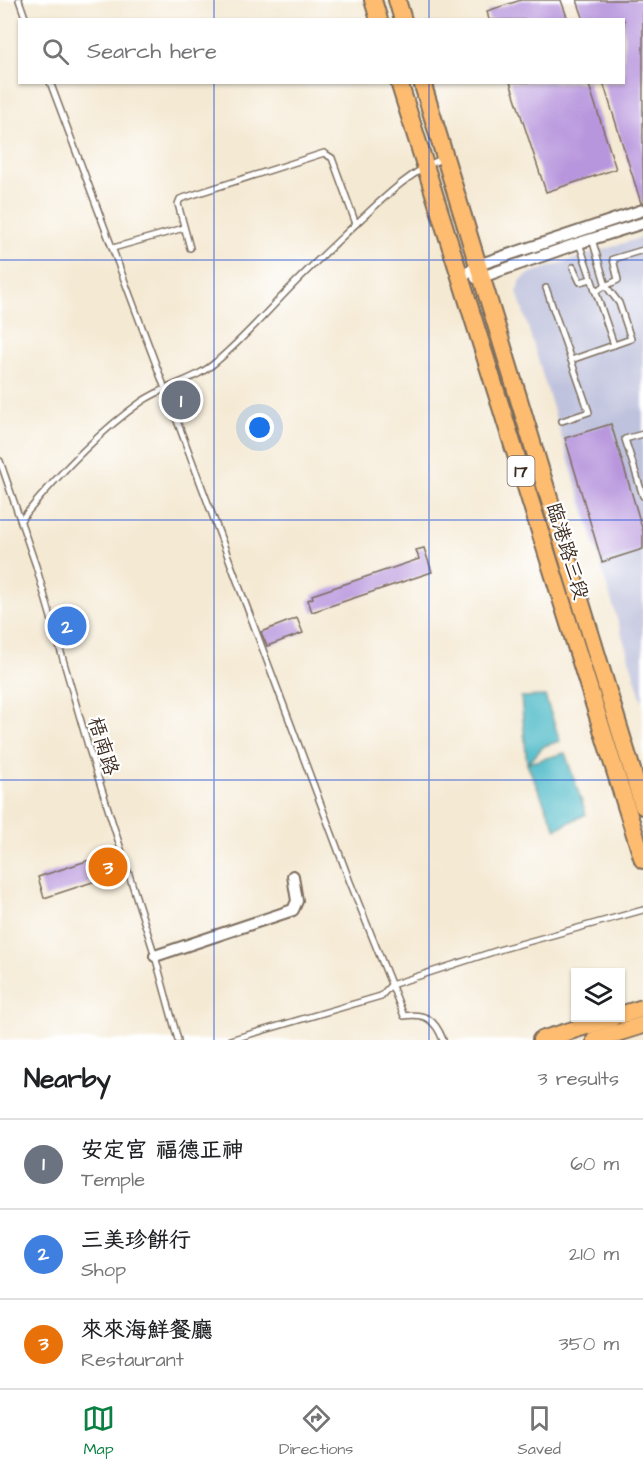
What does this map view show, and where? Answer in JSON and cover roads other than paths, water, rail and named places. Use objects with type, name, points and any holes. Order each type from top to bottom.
[{"type":"main road","points":[[373,0],[378,18]]},
{"type":"main road","points":[[397,0],[402,18]]},
{"type":"main road","name":"臨港路三段","points":[[400,84],[643,860]]},
{"type":"main road","name":"臨港路三段","points":[[423,84],[643,806]]},
{"type":"main road","points":[[625,1014],[643,1008]]},
{"type":"main road","points":[[541,1040],[597,1022]]},
{"type":"main road","points":[[595,1040],[643,1025]]},
{"type":"street","points":[[460,278],[643,210]]},
{"type":"street","points":[[480,271],[643,223]]},
{"type":"street","points":[[155,956],[293,909],[297,901],[293,876]]},
{"type":"lane","points":[[19,0],[25,18]]},
{"type":"lane","points":[[51,84],[391,985],[404,1016],[418,1014],[430,1019],[443,1040]]},
{"type":"lane","points":[[190,248],[178,204],[184,196],[324,153],[332,158],[356,224]]},
{"type":"lane","points":[[21,520],[41,495],[92,442],[142,401],[166,388],[190,380],[217,362],[308,269],[402,181],[425,166],[445,157]]},
{"type":"lane","points":[[113,248],[184,228]]},
{"type":"lane","points":[[571,360],[631,339],[619,303],[606,286],[592,238]]},
{"type":"lane","points":[[579,243],[614,345]]},
{"type":"lane","points":[[595,291],[618,280],[613,259],[643,250]]},
{"type":"lane","points":[[573,267],[580,282],[591,279]]},
{"type":"lane","points":[[546,288],[589,412],[562,421]]},
{"type":"lane","points":[[643,434],[626,439],[643,496]]},
{"type":"lane","name":"梧南路","points":[[0,460],[36,566],[89,749],[155,956],[178,1040]]},
{"type":"lane","points":[[230,1040],[381,996],[391,985],[502,949],[643,910]]},
{"type":"water","points":[[545,696],[560,741],[544,746],[528,763],[565,753],[586,814],[556,829],[527,764],[521,697]]},
{"type":"place","name":"安定宮 福德正神","points":[[181,400]]},
{"type":"place","name":"三美珍餅行","points":[[67,626]]},
{"type":"place","name":"來來海鮮餐廳","points":[[108,867]]}]
